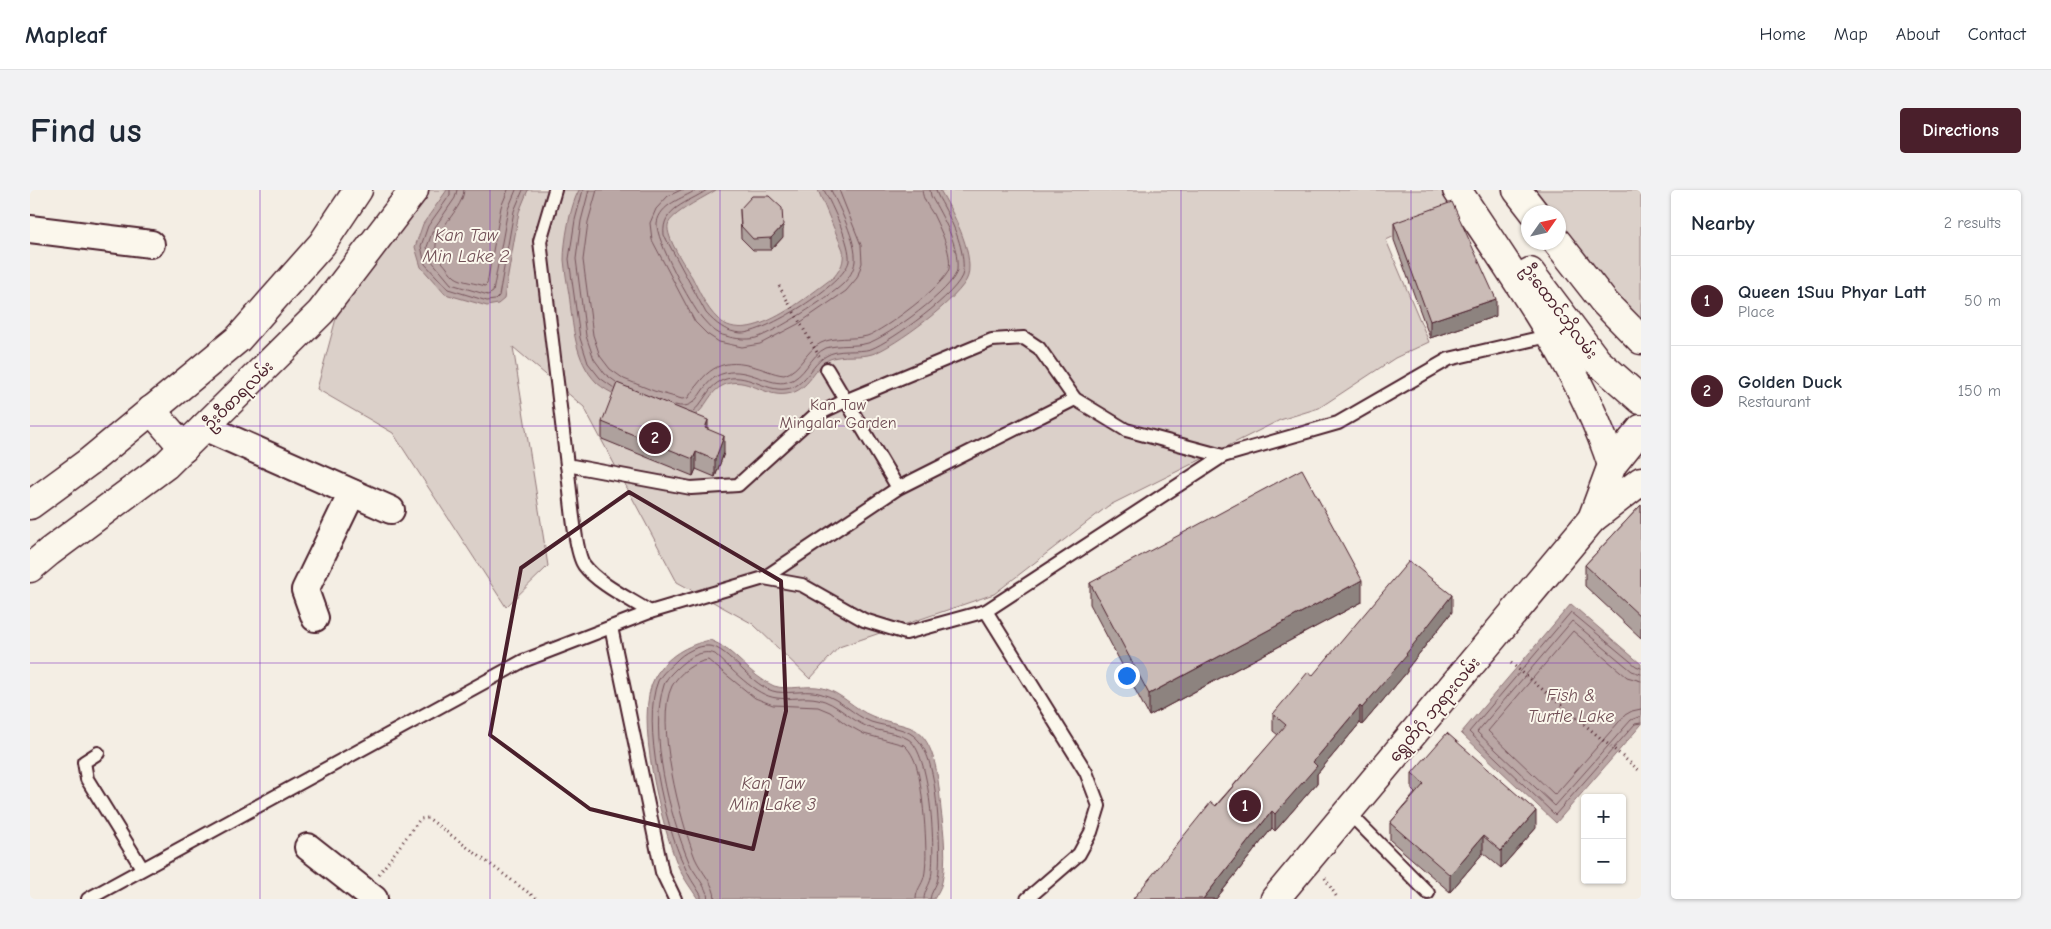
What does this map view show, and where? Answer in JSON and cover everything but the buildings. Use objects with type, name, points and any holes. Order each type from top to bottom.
[{"type":"main road","points":[[30,505],[90,460],[238,338],[322,244],[358,190]]},
{"type":"main road","name":"ဦးဝီစာရလမ်း","points":[[30,568],[166,465],[184,448],[321,312],[414,190]]},
{"type":"main road","points":[[1457,190],[1563,335],[1582,390],[1603,438],[1612,465]]},
{"type":"main road","name":"ဦးထောင်ဘိုလမ်း","points":[[1470,190],[1563,335],[1597,361],[1641,400]]},
{"type":"main road","points":[[1517,190],[1529,205]]},
{"type":"main road","points":[[334,225],[369,250]]},
{"type":"main road","points":[[1563,250],[1604,302],[1641,340]]},
{"type":"main road","points":[[151,410],[184,448]]},
{"type":"main road","name":"ရွှေတိဂုံ ဘုရားလမ်း","points":[[1592,519],[1612,465],[1641,429]]},
{"type":"main road","name":"ရွှေတိဂုံ ဘုရားလမ်း","points":[[1275,899],[1592,519],[1639,484]]},
{"type":"street","points":[[30,229],[151,244]]},
{"type":"street","points":[[204,427],[391,510]]},
{"type":"street","points":[[315,618],[305,590],[352,493]]},
{"type":"street","points":[[308,847],[369,896]]},
{"type":"lane","points":[[555,190],[540,241],[576,534],[583,564],[602,581],[650,612]]},
{"type":"lane","points":[[764,578],[802,585],[864,620],[906,633],[986,611],[1223,456],[1338,422],[1449,359],[1563,335]]},
{"type":"lane","points":[[567,465],[691,488],[738,485],[814,416],[845,401],[992,340],[1024,338],[1039,348],[1075,399],[1126,430],[1223,456]]},
{"type":"lane","points":[[827,369],[898,488]]},
{"type":"lane","points":[[88,899],[523,661],[650,612],[764,578],[898,488],[1075,399]]},
{"type":"lane","points":[[986,611],[1086,772],[1099,806],[1091,832],[1079,854],[1027,899]]},
{"type":"lane","points":[[611,627],[662,872],[675,899]]},
{"type":"lane","points":[[98,752],[84,762],[86,780],[142,868]]},
{"type":"lane","points":[[1348,812],[1428,893]]},
{"type":"path","points":[[779,286],[827,369]]},
{"type":"path","points":[[1511,663],[1640,771]]},
{"type":"path","points":[[369,896],[420,819],[428,818],[537,899]]},
{"type":"highlighted area","points":[[629,492],[781,581],[786,711],[753,849],[590,809],[490,735],[521,568]]},
{"type":"green space","name":"Kan Taw Mingalar Garden","points":[[428,190],[1443,190],[1454,209],[1386,240],[1429,342],[1395,358],[1319,408],[1280,420],[1108,506],[994,594],[839,647],[810,679],[753,624],[677,582],[584,407],[513,347],[548,566],[506,607],[393,433],[317,389],[341,300]]},
{"type":"green space","points":[[1536,190],[1641,190],[1641,319],[1629,315],[1566,230],[1566,205],[1548,205]]},
{"type":"water","name":"Kan Taw Min Lake 2","points":[[447,190],[528,190],[519,212],[504,299],[498,304],[487,306],[445,294],[421,267],[415,247],[423,224]]},
{"type":"water","points":[[579,190],[716,190],[675,216],[668,225],[668,231],[677,252],[706,305],[718,319],[731,326],[746,327],[778,316],[834,277],[839,270],[843,261],[843,250],[818,190],[940,190],[956,220],[965,243],[969,266],[968,276],[954,296],[941,308],[910,332],[882,350],[867,355],[830,359],[801,388],[787,394],[771,393],[740,383],[724,385],[715,391],[702,409],[693,417],[643,405],[618,396],[597,383],[583,364],[576,341],[564,260],[568,224]]},
{"type":"water","name":"Fish & Turtle Lake","points":[[1571,604],[1641,664],[1641,725],[1556,823],[1461,733]]},
{"type":"water","name":"Kan Taw Min Lake 3","points":[[710,640],[727,650],[765,682],[786,688],[817,687],[830,690],[866,713],[881,720],[912,728],[927,742],[938,777],[945,855],[941,886],[934,899],[698,899],[678,866],[665,825],[652,771],[647,717],[649,694],[655,677],[665,663],[678,652]]},
{"type":"place","name":"Golden Duck","points":[[655,438]]},
{"type":"place","name":"Queen 1Suu Phyar Latt","points":[[1245,806]]}]
